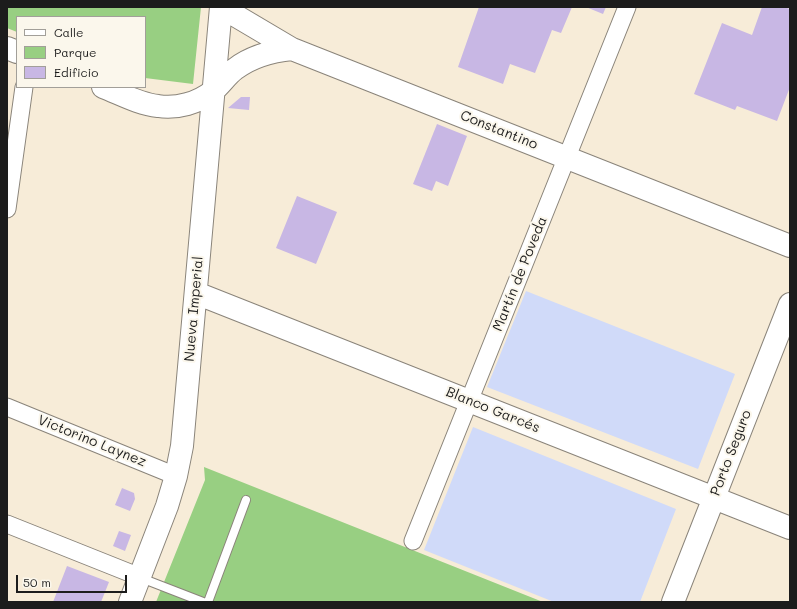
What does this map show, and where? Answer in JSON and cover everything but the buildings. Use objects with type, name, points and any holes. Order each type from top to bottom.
[{"type":"street","points":[[221,7],[292,49]]},
{"type":"street","name":"Nueva Imperial","points":[[130,602],[167,506],[176,476],[182,446],[221,7]]},
{"type":"street","name":"Martín de Poveda","points":[[413,540],[627,7]]},
{"type":"street","name":"Constantino","points":[[106,88],[141,102],[164,107],[184,105],[214,90],[231,72],[249,60],[277,50],[292,49],[790,246]]},
{"type":"street","points":[[7,209],[24,88]]},
{"type":"street","name":"Blanco Garcés","points":[[196,294],[790,528]]},
{"type":"street","name":"Porto Seguro","points":[[673,602],[790,304]]},
{"type":"street","name":"Victorino Laynez","points":[[7,407],[176,476]]},
{"type":"street","points":[[7,524],[140,577]]},
{"type":"lane","points":[[208,602],[246,500]]},
{"type":"lane","points":[[140,577],[204,602]]},
{"type":"shaded area","points":[[526,291],[735,374],[698,469],[487,387]]},
{"type":"shaded area","points":[[473,427],[676,509],[640,602],[554,602],[424,550]]},
{"type":"green space","points":[[7,7],[201,7],[193,84],[146,78],[146,16],[16,16],[16,32],[7,28]]},
{"type":"green space","points":[[204,467],[543,602],[156,602],[205,480]]}]
